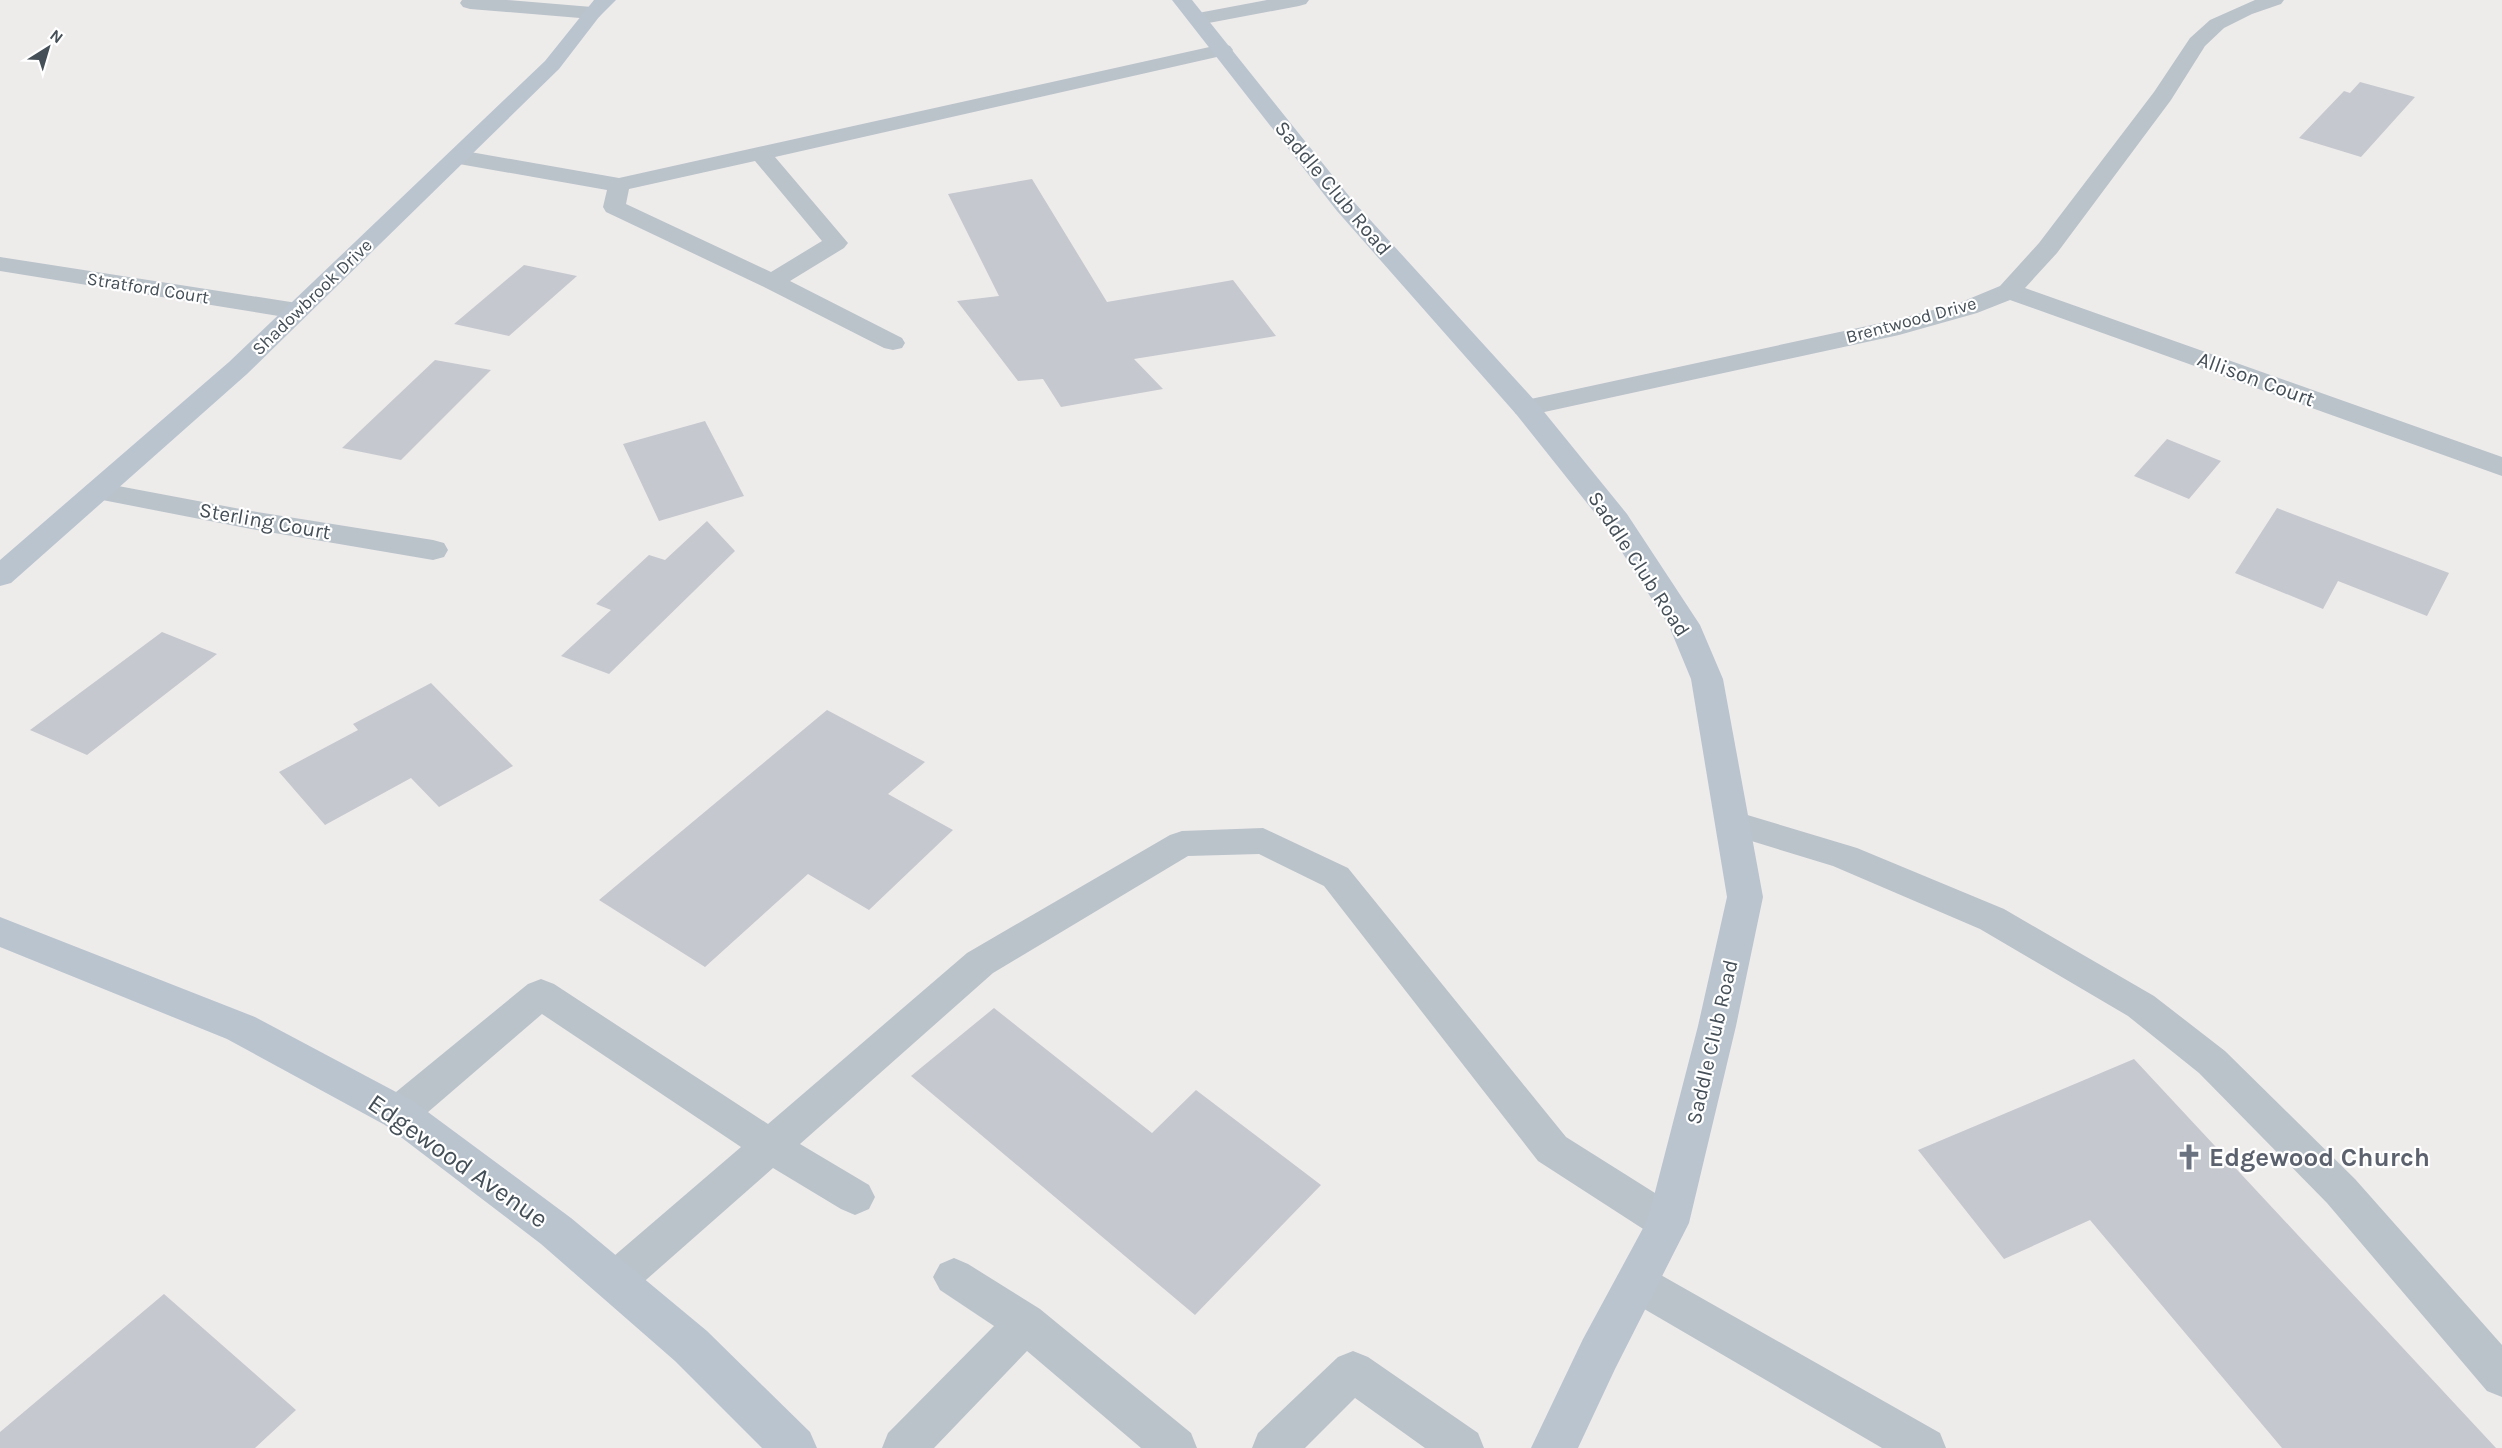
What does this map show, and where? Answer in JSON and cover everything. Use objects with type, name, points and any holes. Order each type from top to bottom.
[{"type":"street","points":[[1190,9],[1299,0]]},
{"type":"street","name":"Brentwood Drive","points":[[1526,408],[1899,327],[1968,308],[2009,291],[2048,248],[2163,95],[2197,42],[2217,24],[2245,10],[2274,0]]},
{"type":"street","points":[[470,3],[599,6]]},
{"type":"street","name":"Shadowbrook Drive","points":[[0,576],[238,368],[552,65],[599,6]]},
{"type":"street","name":"Saddle Club Road","points":[[1190,9],[1345,206],[1526,408],[1617,521],[1684,625],[1707,679],[1734,823],[1745,897],[1718,1026],[1668,1223],[1554,1448]]},
{"type":"street","name":"Stratford Court","points":[[0,264],[297,311]]},
{"type":"street","name":"Allison Court","points":[[2009,291],[2502,468]]},
{"type":"street","name":"Sterling Court","points":[[97,491],[251,520],[433,550]]},
{"type":"street","name":"Edgewood Avenue","points":[[0,931],[241,1028],[399,1113],[556,1231],[615,1281],[691,1346],[794,1448]]},
{"type":"lane","points":[[459,157],[619,185],[1223,50]]},
{"type":"lane","points":[[760,154],[836,243],[772,282]]},
{"type":"lane","points":[[619,185],[614,207],[772,282],[893,344]]},
{"type":"lane","points":[[1734,823],[1845,857],[1992,919],[2141,1006],[2212,1062],[2341,1191],[2502,1377]]},
{"type":"lane","points":[[615,1281],[981,963],[1182,844],[1263,842],[1336,877],[1552,1149],[1668,1223]]},
{"type":"lane","points":[[399,1113],[541,994],[770,1146],[855,1197]]},
{"type":"lane","points":[[954,1277],[1025,1323],[1175,1448]]},
{"type":"lane","points":[[1637,1283],[1924,1448]]},
{"type":"lane","points":[[903,1448],[1025,1323]]},
{"type":"lane","points":[[1274,1448],[1353,1371],[1462,1448]]},
{"type":"building","points":[[2360,82],[2415,97],[2361,157],[2299,138],[2344,91],[2350,93]]},
{"type":"building","points":[[1032,179],[1107,302],[1233,280],[1276,336],[1134,359],[1163,389],[1061,407],[1043,379],[1018,381],[957,301],[999,296],[948,194]]},
{"type":"building","points":[[524,265],[577,276],[509,336],[454,324]]},
{"type":"building","points":[[435,360],[491,370],[401,460],[342,448]]},
{"type":"building","points":[[705,421],[744,496],[659,521],[623,444]]},
{"type":"building","points":[[2167,439],[2221,461],[2189,499],[2134,476]]},
{"type":"building","points":[[2277,508],[2449,573],[2427,616],[2338,581],[2323,609],[2235,573]]},
{"type":"building","points":[[707,521],[735,551],[609,674],[561,656],[611,610],[596,604],[649,555],[665,560]]},
{"type":"building","points":[[162,632],[217,654],[87,755],[30,730]]},
{"type":"building","points":[[431,683],[513,766],[439,807],[411,778],[325,825],[279,772],[358,730],[353,724]]},
{"type":"building","points":[[827,710],[925,762],[888,794],[953,830],[869,910],[808,874],[705,967],[599,900]]},
{"type":"building","points":[[994,1008],[1152,1133],[1196,1090],[1321,1185],[1195,1315],[911,1076]]},
{"type":"building","points":[[2134,1059],[2496,1448],[2282,1448],[2090,1220],[2004,1259],[1918,1150]]},
{"type":"building","points":[[164,1294],[296,1410],[255,1448],[0,1448],[0,1432]]},
{"type":"place","name":"Edgewood Church","points":[[2189,1157]]}]
